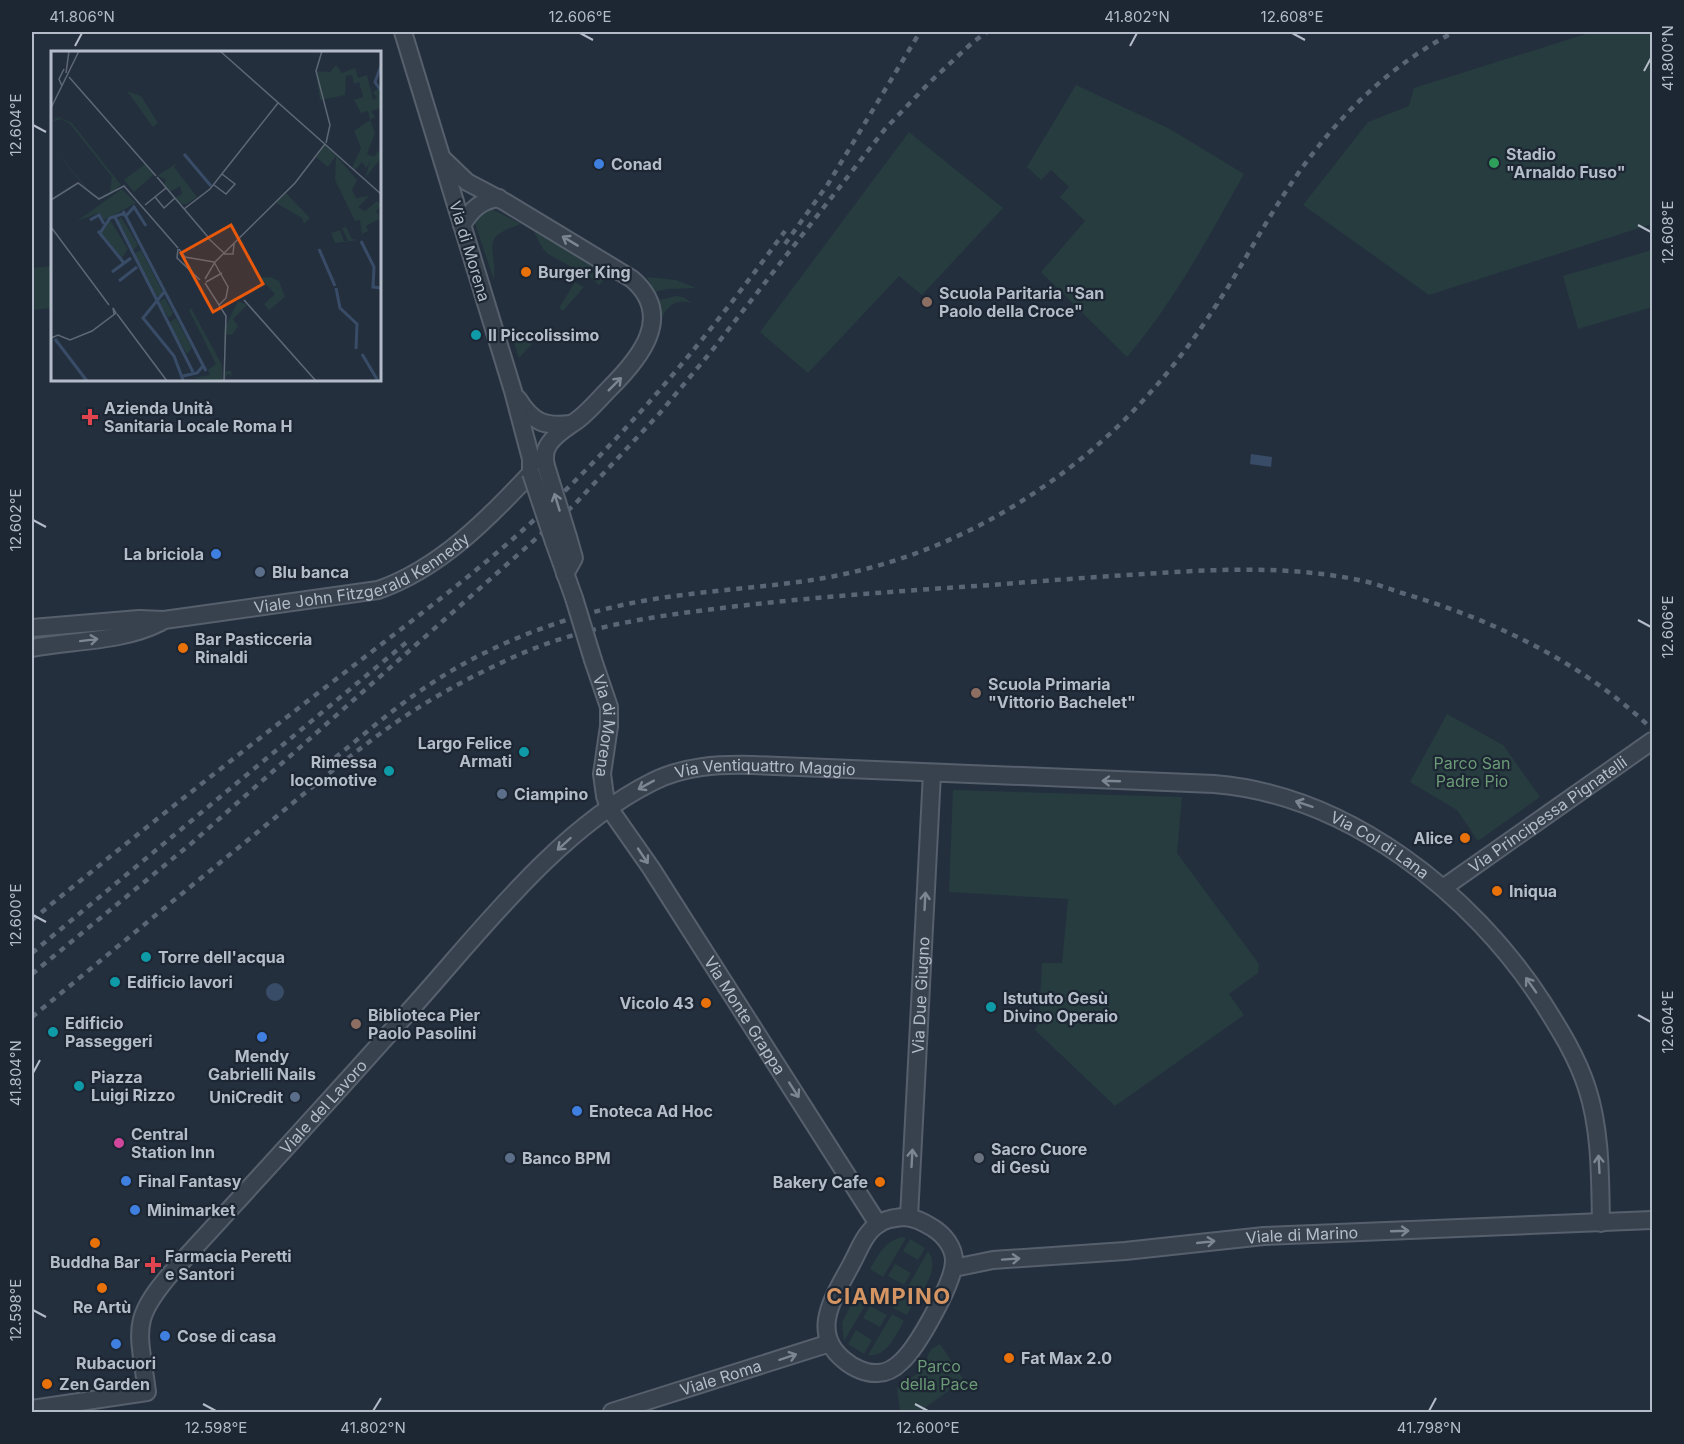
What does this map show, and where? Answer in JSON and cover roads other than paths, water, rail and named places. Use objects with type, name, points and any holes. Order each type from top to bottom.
[{"type":"street","name":"Via di Morena","points":[[403,32],[513,391],[531,459],[538,470],[561,539],[565,574],[609,707],[609,726],[602,774],[609,808]]},
{"type":"street","points":[[442,158],[463,179],[499,198],[632,279],[645,293],[650,306],[651,327],[639,354],[621,378],[548,445],[538,470]]},
{"type":"street","points":[[462,225],[469,214],[480,204],[499,198]]},
{"type":"street","points":[[513,391],[524,408],[539,422],[554,426],[572,424]]},
{"type":"street","name":"Viale John Fitzgerald Kennedy","points":[[32,628],[139,619],[164,620],[358,594],[390,586],[447,552],[538,470]]},
{"type":"street","name":"Viale John Fitzgerald Kennedy","points":[[32,648],[120,636],[147,629],[164,620]]},
{"type":"street","name":"Via Principessa Pignatelli","points":[[1443,888],[1653,741]]},
{"type":"street","name":"Via Ventiquattro Maggio","points":[[609,808],[645,785],[663,777],[686,770],[714,766],[753,765],[932,773]]},
{"type":"street","name":"Via Col di Lana","points":[[932,773],[1214,784],[1265,793],[1310,806],[1365,833],[1411,863],[1443,888],[1520,970],[1547,1009],[1577,1062],[1590,1097],[1595,1123],[1600,1166],[1601,1223]]},
{"type":"street","name":"Via Due Giugno","points":[[909,1217],[932,773]]},
{"type":"street","name":"Viale del Lavoro","points":[[32,1409],[147,1392],[139,1336],[140,1324],[144,1311],[164,1281],[534,873],[568,841],[609,808]]},
{"type":"street","name":"Via Monte Grappa","points":[[609,808],[651,868],[878,1224]]},
{"type":"street","points":[[909,1217],[928,1225],[945,1239],[953,1252],[954,1268],[946,1289],[916,1344],[893,1369],[877,1374],[854,1367],[842,1358],[830,1343],[826,1328],[830,1306],[867,1235],[878,1224],[894,1218],[909,1217]]},
{"type":"street","name":"Viale di Marino","points":[[954,1268],[993,1260],[1125,1251],[1264,1236],[1653,1220]]},
{"type":"street","name":"Viale Roma","points":[[612,1413],[830,1343]]},
{"type":"water","points":[[1251,454],[1272,457],[1271,467],[1250,464]]},
{"type":"water","points":[[271,983],[279,983],[284,988],[282,999],[271,1001],[266,996],[266,988]]},
{"type":"railway","points":[[785,244],[828,184],[920,32]]},
{"type":"railway","points":[[32,974],[193,842],[574,505],[659,414],[710,353],[885,129],[930,82],[987,32]]},
{"type":"railway","points":[[326,765],[413,696],[449,672],[498,647],[548,626],[601,610],[652,599],[805,581],[859,571],[915,554],[968,531],[1043,487],[1094,448],[1160,381],[1217,304],[1305,163],[1348,112],[1397,68],[1454,32]]},
{"type":"railway","points":[[32,920],[220,769],[443,597],[522,531],[612,443],[673,375],[785,231]]},
{"type":"railway","points":[[32,1017],[337,767],[416,709],[474,676],[531,650],[584,632],[639,620],[789,601],[1172,572],[1256,570],[1312,573],[1372,583],[1470,616],[1503,630],[1535,646],[1596,683],[1652,729]]},
{"type":"railway","points":[[32,953],[408,641]]},
{"type":"place","name":"Stadio \"Arnaldo Fuso\"","points":[[1494,163]]},
{"type":"place","name":"Conad","points":[[599,164]]},
{"type":"place","name":"Burger King","points":[[526,272]]},
{"type":"place","name":"Scuola Paritaria \"San Paolo della Croce\"","points":[[927,302]]},
{"type":"place","name":"Il Piccolissimo","points":[[476,335]]},
{"type":"place","name":"Azienda Unità Sanitaria Locale Roma H","points":[[90,417]]},
{"type":"place","name":"La briciola","points":[[216,554]]},
{"type":"place","name":"Blu banca","points":[[260,572]]},
{"type":"place","name":"Bar Pasticceria Rinaldi","points":[[183,648]]},
{"type":"place","name":"Scuola Primaria \"Vittorio Bachelet\"","points":[[976,693]]},
{"type":"place","name":"Largo Felice Armati","points":[[524,752]]},
{"type":"place","name":"Rimessa locomotive","points":[[389,771]]},
{"type":"place","name":"Ciampino","points":[[502,794]]},
{"type":"place","name":"Alice","points":[[1465,838]]},
{"type":"place","name":"Iniqua","points":[[1497,891]]},
{"type":"place","name":"Torre dell'acqua","points":[[146,957]]},
{"type":"place","name":"Edificio lavori","points":[[115,982]]},
{"type":"place","name":"Vicolo 43","points":[[706,1003]]},
{"type":"place","name":"Istututo Gesù Divino Operaio","points":[[991,1007]]},
{"type":"place","name":"Biblioteca Pier Paolo Pasolini","points":[[356,1024]]},
{"type":"place","name":"Edificio Passeggeri","points":[[53,1032]]},
{"type":"place","name":"Mendy Gabrielli Nails","points":[[262,1037]]},
{"type":"place","name":"Piazza Luigi Rizzo","points":[[79,1086]]},
{"type":"place","name":"UniCredit","points":[[295,1097]]},
{"type":"place","name":"Enoteca Ad Hoc","points":[[577,1111]]},
{"type":"place","name":"Central Station Inn","points":[[119,1143]]},
{"type":"place","name":"Banco BPM","points":[[510,1158]]},
{"type":"place","name":"Sacro Cuore di Gesù","points":[[979,1158]]},
{"type":"place","name":"Final Fantasy","points":[[126,1181]]},
{"type":"place","name":"Bakery Cafe","points":[[880,1182]]},
{"type":"place","name":"Minimarket","points":[[135,1210]]},
{"type":"place","name":"Buddha Bar","points":[[95,1243]]},
{"type":"place","name":"Farmacia Peretti e Santori","points":[[153,1265]]},
{"type":"place","name":"Re Artù","points":[[102,1288]]},
{"type":"place","name":"Cose di casa","points":[[165,1336]]},
{"type":"place","name":"Rubacuori","points":[[116,1344]]},
{"type":"place","name":"Fat Max 2.0","points":[[1009,1358]]},
{"type":"place","name":"Zen Garden","points":[[47,1384]]},
{"type":"district","name":"CIAMPINO","points":[[889,1296]]},
{"type":"park label","name":"Parco San Padre Pio","points":[[1472,772]]},
{"type":"park label","name":"Parco della Pace","points":[[939,1375]]}]
